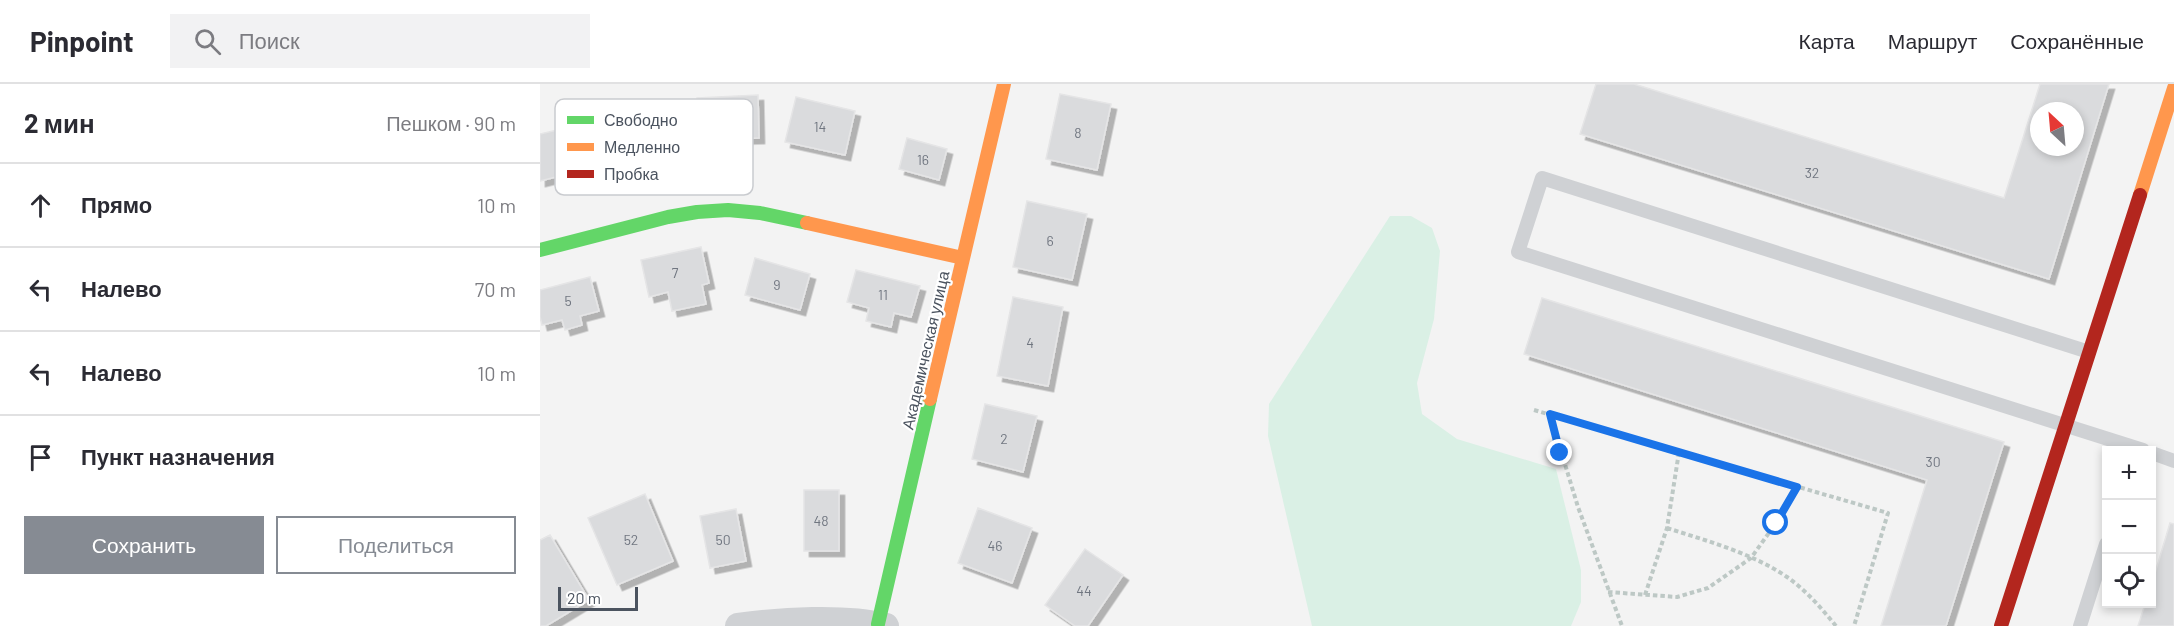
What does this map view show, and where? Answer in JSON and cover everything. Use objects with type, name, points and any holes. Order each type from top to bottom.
[{"type":"street","name":"Академическая улица","points":[[882,625],[1004,84]]},
{"type":"street","points":[[2001,626],[2174,87]]},
{"type":"street","points":[[540,250],[668,217],[728,210],[760,213],[963,258]]},
{"type":"street","points":[[738,626],[771,622],[814,621],[882,625]]},
{"type":"lane","points":[[2089,352],[1542,178],[1518,252],[2127,446]]},
{"type":"lane","points":[[2156,455],[2174,460]]},
{"type":"lane","points":[[2080,626],[2103,554]]},
{"type":"path","points":[[1534,410],[1888,513],[1854,626]]},
{"type":"path","points":[[1550,414],[1560,453],[1622,626]]},
{"type":"path","points":[[1645,595],[1667,528],[1679,453]]},
{"type":"path","points":[[1608,592],[1677,597],[1708,588],[1751,558],[1776,523],[1797,487]]},
{"type":"path","points":[[1667,528],[1713,542],[1787,577],[1819,605],[1836,626]]},
{"type":"green space","points":[[1390,216],[1411,216],[1432,228],[1440,251],[1434,319],[1417,383],[1422,414],[1457,439],[1556,469],[1581,570],[1581,602],[1571,626],[1312,626],[1268,436],[1269,404]]},
{"type":"building","points":[[1596,84],[1634,84],[2004,198],[2030,116],[2030,156],[2084,156],[2084,102],[2034,102],[2040,84],[2109,84],[2049,279],[1580,134]]},
{"type":"building","points":[[1060,94],[1111,104],[1097,170],[1046,159]]},
{"type":"building","points":[[758,95],[759,138],[753,138],[753,99],[697,98]]},
{"type":"building","points":[[796,97],[855,111],[845,155],[785,142]]},
{"type":"building","points":[[555,130],[555,177],[540,181],[540,134]]},
{"type":"building","points":[[907,138],[947,149],[939,180],[899,169]]},
{"type":"building","points":[[1027,201],[1087,214],[1072,280],[1013,267]]},
{"type":"building","points":[[701,247],[709,283],[702,285],[706,304],[672,311],[668,292],[649,297],[641,260]]},
{"type":"building","points":[[755,258],[810,274],[800,310],[745,295]]},
{"type":"building","points":[[856,270],[920,286],[911,317],[894,313],[891,327],[866,321],[869,308],[847,302]]},
{"type":"building","points":[[590,277],[599,311],[580,316],[582,325],[565,330],[562,320],[542,325],[540,290]]},
{"type":"building","points":[[1013,297],[1063,307],[1048,386],[997,376]]},
{"type":"building","points":[[1542,298],[2004,442],[1946,626],[1881,626],[1927,480],[1524,354]]},
{"type":"building","points":[[985,404],[1037,416],[1023,472],[972,459]]},
{"type":"building","points":[[804,490],[839,490],[839,551],[804,551]]},
{"type":"building","points":[[645,494],[673,561],[617,585],[588,518]]},
{"type":"building","points":[[978,508],[1032,528],[1012,583],[958,563]]},
{"type":"building","points":[[736,509],[746,561],[710,568],[700,516]]},
{"type":"building","points":[[2170,523],[2174,524],[2174,626],[2138,626],[2144,608],[2156,608],[2156,570]]},
{"type":"building","points":[[550,535],[589,600],[546,626],[540,626],[540,540]]},
{"type":"building","points":[[1085,549],[1123,575],[1088,626],[1075,626],[1045,605]]},
{"type":"traffic: fast","points":[[540,250],[668,217],[697,212],[728,210],[760,213],[807,223]]},
{"type":"traffic: fast","points":[[878,624],[930,399]]},
{"type":"traffic: slow","points":[[930,399],[1004,84]]},
{"type":"traffic: slow","points":[[2140,195],[2174,88]]},
{"type":"traffic: slow","points":[[807,223],[963,258]]},
{"type":"traffic: jam","points":[[2001,626],[2140,195]]},
{"type":"route","points":[[1560,453],[1550,414],[1797,487],[1776,523]]}]
